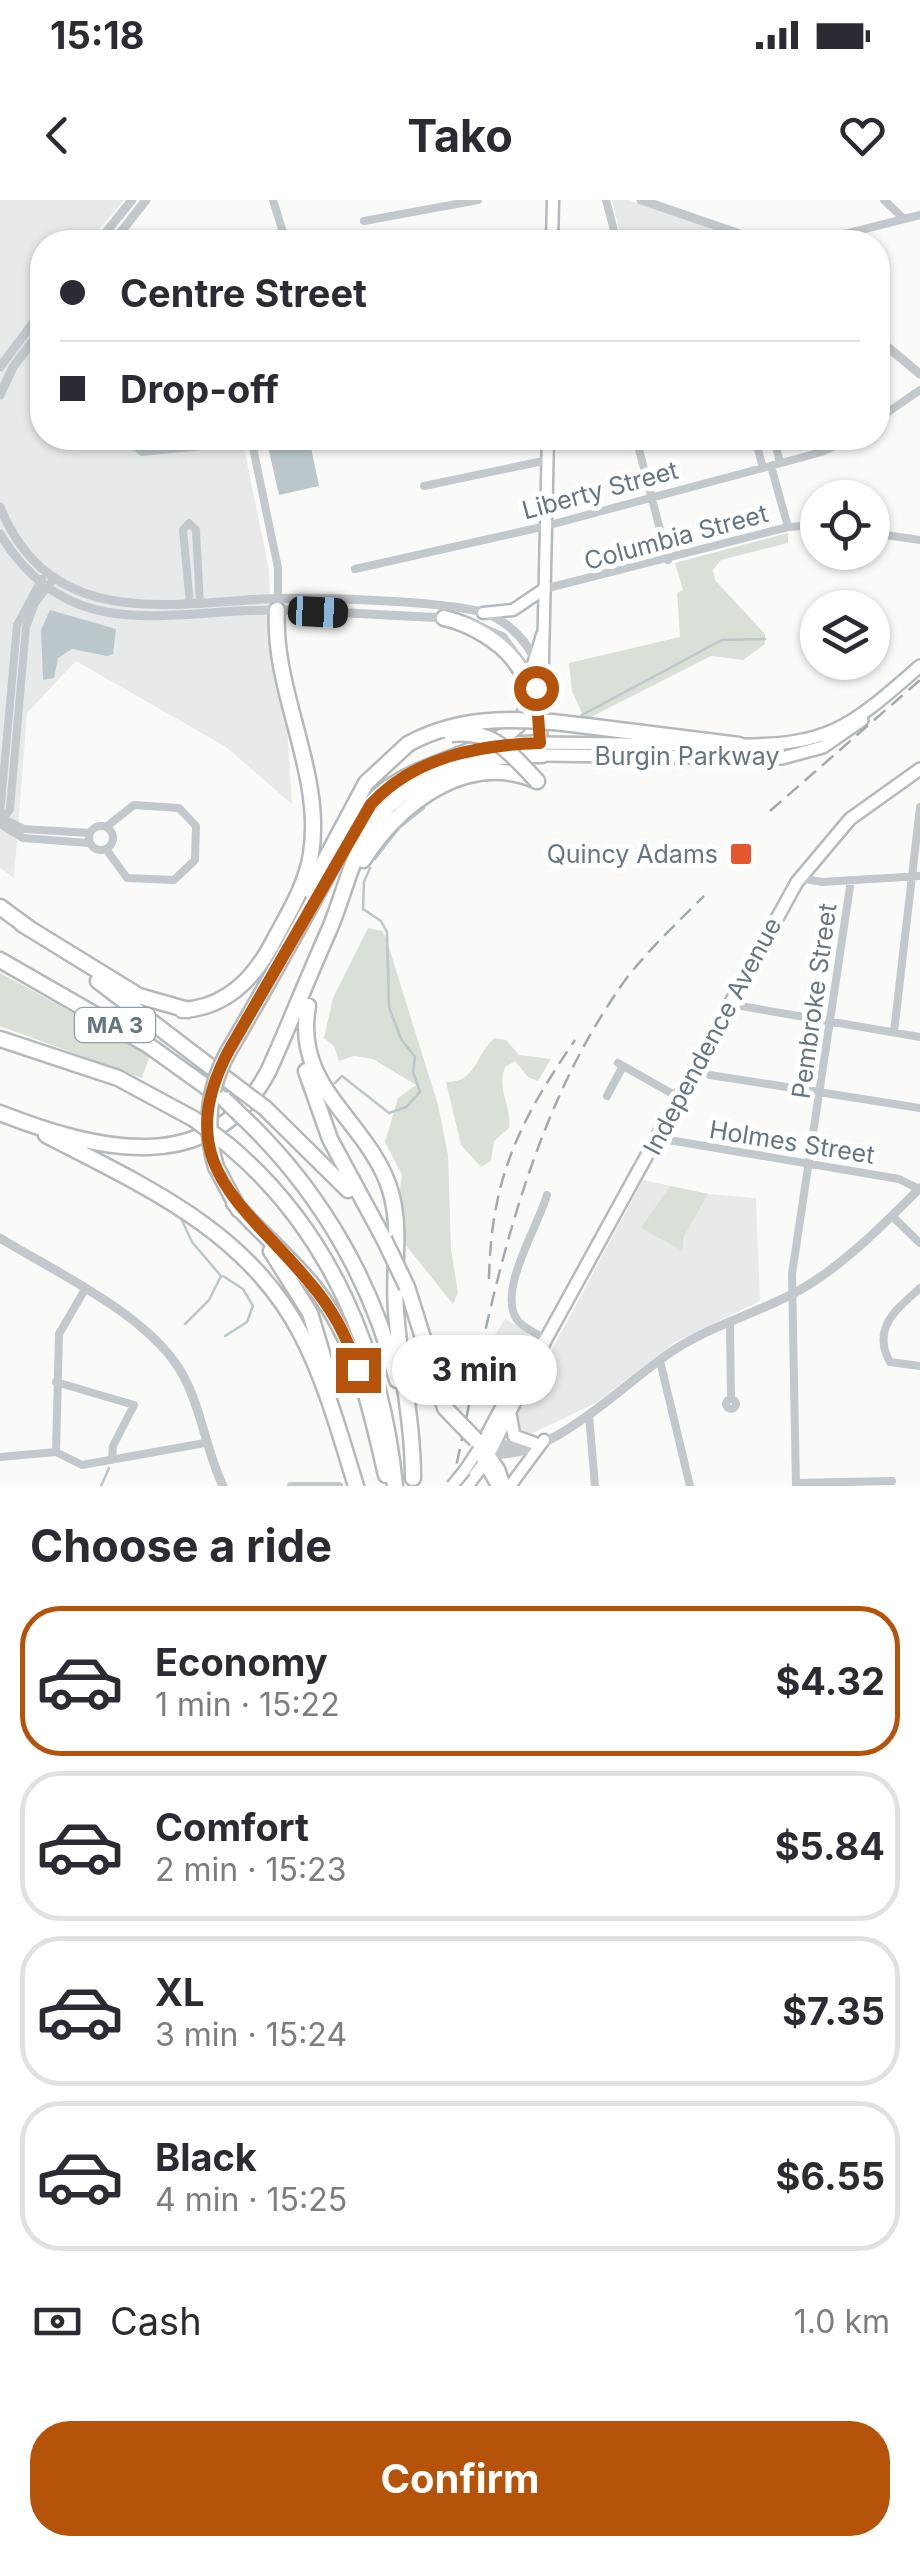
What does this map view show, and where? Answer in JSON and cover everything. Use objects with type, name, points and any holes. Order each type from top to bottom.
[{"type":"highway","points":[[182,1010],[218,1002],[252,975],[297,895],[310,860],[311,810],[277,604]]},
{"type":"highway","points":[[228,1052],[371,804],[413,771],[516,730],[526,711],[526,689],[516,664],[494,640],[444,618]]},
{"type":"highway","points":[[349,1464],[322,1346],[310,1313],[234,1203],[216,1167],[208,1112],[213,1086],[228,1052],[348,814],[377,769],[408,744],[438,731],[480,721],[534,719],[739,745]]},
{"type":"highway","points":[[378,827],[434,789],[470,776],[503,774],[537,781],[513,753],[480,734],[452,734],[408,744]]},
{"type":"highway","points":[[470,750],[541,749]]},
{"type":"highway","points":[[0,1114],[70,1136],[140,1148],[179,1144],[219,1127],[261,1085],[361,855],[400,795],[448,771],[541,749]]},
{"type":"highway","points":[[0,907],[265,1108],[334,1174],[384,1240]]},
{"type":"highway","points":[[22,924],[139,996],[182,1010],[207,1009],[235,997],[260,973],[286,932]]},
{"type":"highway","points":[[329,930],[308,1006],[302,1047],[310,1088],[337,1154],[407,1286],[446,1408],[484,1450]]},
{"type":"highway","name":"MA 3","points":[[0,960],[139,1039],[224,1100],[316,1200],[364,1285],[397,1376],[413,1482]]},
{"type":"highway","points":[[308,1006],[306,1044],[316,1079],[376,1160],[396,1210],[396,1306],[412,1426],[413,1482]]},
{"type":"highway","name":"MA 3","points":[[2,1040],[128,1082],[194,1119],[228,1144],[296,1215],[341,1288],[377,1388],[392,1486]]},
{"type":"highway","points":[[0,1114],[168,1200],[241,1253],[274,1291],[305,1341],[356,1486]]},
{"type":"highway","points":[[234,1203],[306,1277],[338,1323],[358,1370],[392,1486]]},
{"type":"main road","points":[[552,230],[553,200]]},
{"type":"main road","points":[[541,749],[539,683],[534,660],[543,629],[548,450]]},
{"type":"main road","points":[[483,613],[513,610],[544,589]]},
{"type":"main road","name":"Burgin Parkway","points":[[541,749],[792,757],[844,735],[920,666]]},
{"type":"main road","name":"Burgin Parkway","points":[[541,749],[804,743],[875,705]]},
{"type":"main road","name":"Independence Avenue","points":[[484,1450],[510,1412],[546,1339],[800,878],[850,819],[920,769]]},
{"type":"main road","name":"Independence Avenue","points":[[484,1450],[521,1370],[546,1339]]},
{"type":"main road","points":[[484,1450],[507,1486],[539,1441],[512,1434],[510,1412]]},
{"type":"main road","points":[[452,1486],[484,1450]]},
{"type":"main road","points":[[467,1486],[484,1450]]},
{"type":"main road","points":[[484,1450],[497,1486]]},
{"type":"street","points":[[108,230],[132,200]]},
{"type":"street","points":[[122,230],[146,200]]},
{"type":"street","points":[[273,200],[282,230]]},
{"type":"street","points":[[364,221],[478,200]]},
{"type":"street","points":[[606,200],[614,230]]},
{"type":"street","points":[[641,200],[729,230]]},
{"type":"street","points":[[890,202],[904,218]]},
{"type":"street","points":[[858,230],[920,215]]},
{"type":"street","points":[[0,367],[30,327]]},
{"type":"street","points":[[0,394],[30,346]]},
{"type":"street","points":[[890,349],[920,374]]},
{"type":"street","points":[[890,411],[920,390]]},
{"type":"street","points":[[253,450],[278,568],[277,604]]},
{"type":"street","points":[[639,450],[668,560]]},
{"type":"street","points":[[762,450],[772,466],[788,528]]},
{"type":"street","points":[[772,466],[773,450]]},
{"type":"street","name":"Liberty Street","points":[[355,568],[546,526],[827,450]]},
{"type":"street","points":[[424,486],[548,460]]},
{"type":"street","points":[[0,507],[20,543],[52,575],[84,594],[116,604],[450,607],[483,613],[511,628],[534,660]]},
{"type":"street","points":[[189,523],[196,532],[195,604],[183,527],[189,523]]},
{"type":"street","name":"Columbia Street","points":[[544,589],[800,527]]},
{"type":"street","points":[[0,534],[44,584],[84,607],[125,617],[277,604],[444,618],[489,628],[534,660]]},
{"type":"street","points":[[890,536],[920,540]]},
{"type":"street","points":[[52,575],[17,626],[1,820],[24,838],[89,838]]},
{"type":"street","points":[[134,804],[179,808],[196,826],[192,866],[174,880],[127,878],[106,850],[94,849],[89,838],[98,826],[106,826],[134,804]]},
{"type":"street","points":[[894,1032],[916,876],[920,807]]},
{"type":"street","points":[[106,826],[114,836],[106,850]]},
{"type":"street","points":[[800,878],[816,882],[916,876]]},
{"type":"street","name":"Pembroke Street","points":[[796,1485],[792,1294],[851,880]]},
{"type":"street","points":[[729,1004],[920,1037]]},
{"type":"street","points":[[607,1096],[620,1065],[678,1098]]},
{"type":"street","points":[[694,1068],[920,1108]]},
{"type":"street","name":"Holmes Street","points":[[657,1138],[899,1179],[920,1189]]},
{"type":"street","points":[[484,1450],[539,1441],[588,1416],[660,1360],[792,1294],[892,1216],[920,1189]]},
{"type":"street","points":[[546,1194],[521,1257],[511,1301],[520,1323],[546,1339]]},
{"type":"street","points":[[892,1216],[920,1243]]},
{"type":"street","points":[[0,1238],[140,1326],[172,1358],[192,1394],[204,1443],[223,1486]]},
{"type":"street","points":[[920,1288],[888,1318],[884,1329],[890,1362],[920,1366]]},
{"type":"street","points":[[56,1452],[58,1334],[84,1291]]},
{"type":"street","points":[[730,1322],[731,1399]]},
{"type":"street","points":[[660,1360],[690,1486]]},
{"type":"street","points":[[56,1382],[134,1405],[113,1446],[112,1460]]},
{"type":"street","points":[[588,1416],[594,1486]]},
{"type":"street","points":[[0,1458],[56,1452],[78,1464],[204,1443]]},
{"type":"street","points":[[796,1485],[892,1481]]},
{"type":"street","points":[[291,1486],[339,1486]]},
{"type":"shaded area","points":[[0,200],[124,200],[99,230],[30,230],[30,450],[244,450],[269,570],[271,624],[285,695],[292,804],[226,747],[76,661],[27,713],[14,878],[0,868]]},
{"type":"shaded area","points":[[612,200],[628,200],[713,230],[619,230]]},
{"type":"shaded area","points":[[133,450],[203,450],[141,456]]},
{"type":"shaded area","points":[[269,450],[312,450],[319,486],[279,495]]},
{"type":"shaded area","points":[[788,533],[788,543],[721,560],[713,570],[715,580],[765,634],[765,644],[743,660],[711,656],[585,720],[572,691],[569,663],[680,637],[677,593],[683,590],[675,563]]},
{"type":"shaded area","points":[[50,610],[116,629],[113,654],[72,649],[58,658],[54,678],[43,680],[41,630]]},
{"type":"shaded area","points":[[368,928],[382,931],[386,938],[438,1105],[448,1155],[451,1249],[458,1293],[453,1304],[404,1243],[399,1196],[402,1175],[385,1142],[398,1098],[416,1085],[373,1059],[354,1056],[339,1061],[334,1046],[324,1038],[333,998]]},
{"type":"shaded area","points":[[0,973],[150,1055],[142,1078],[0,1026]]},
{"type":"shaded area","points":[[495,1038],[506,1040],[519,1055],[551,1059],[538,1081],[528,1077],[515,1061],[505,1067],[502,1083],[509,1128],[494,1141],[491,1161],[481,1167],[461,1145],[446,1082],[464,1078]]},
{"type":"shaded area","points":[[643,1180],[708,1194],[756,1198],[760,1301],[675,1342],[596,1403],[526,1436],[513,1422]]},
{"type":"shaded area","points":[[670,1186],[708,1194],[683,1238],[683,1251],[641,1228]]},
{"type":"shaded area","points":[[505,1319],[527,1332],[531,1341],[495,1403],[485,1399],[493,1338]]},
{"type":"waterway","points":[[582,715],[722,640],[765,639]]},
{"type":"waterway","points":[[375,859],[399,828],[424,808]]},
{"type":"waterway","points":[[335,1083],[342,1076],[389,1113],[406,1107],[420,1092],[413,1072],[415,1057],[401,1039],[389,1007],[387,932],[381,921],[363,909],[364,882],[370,868]]},
{"type":"waterway","points":[[179,1214],[192,1242],[221,1276],[209,1300],[185,1324]]},
{"type":"waterway","points":[[223,1276],[243,1289],[253,1306],[247,1322],[225,1336]]},
{"type":"waterway","points":[[101,1486],[109,1468]]},
{"type":"railway","points":[[770,811],[920,680]]},
{"type":"railway","points":[[452,1486],[495,1288],[534,1158],[559,1096],[626,979],[704,896]]},
{"type":"railway","points":[[489,1279],[495,1211],[512,1152],[538,1098],[575,1040]]},
{"type":"place","name":"Quincy Adams","points":[[741,854]]},
{"type":"route","points":[[358,1370],[345,1336],[321,1296],[230,1198],[210,1144],[208,1112],[213,1086],[228,1052],[371,804],[399,780],[438,760],[478,748],[540,743],[540,701],[536,688]]}]
